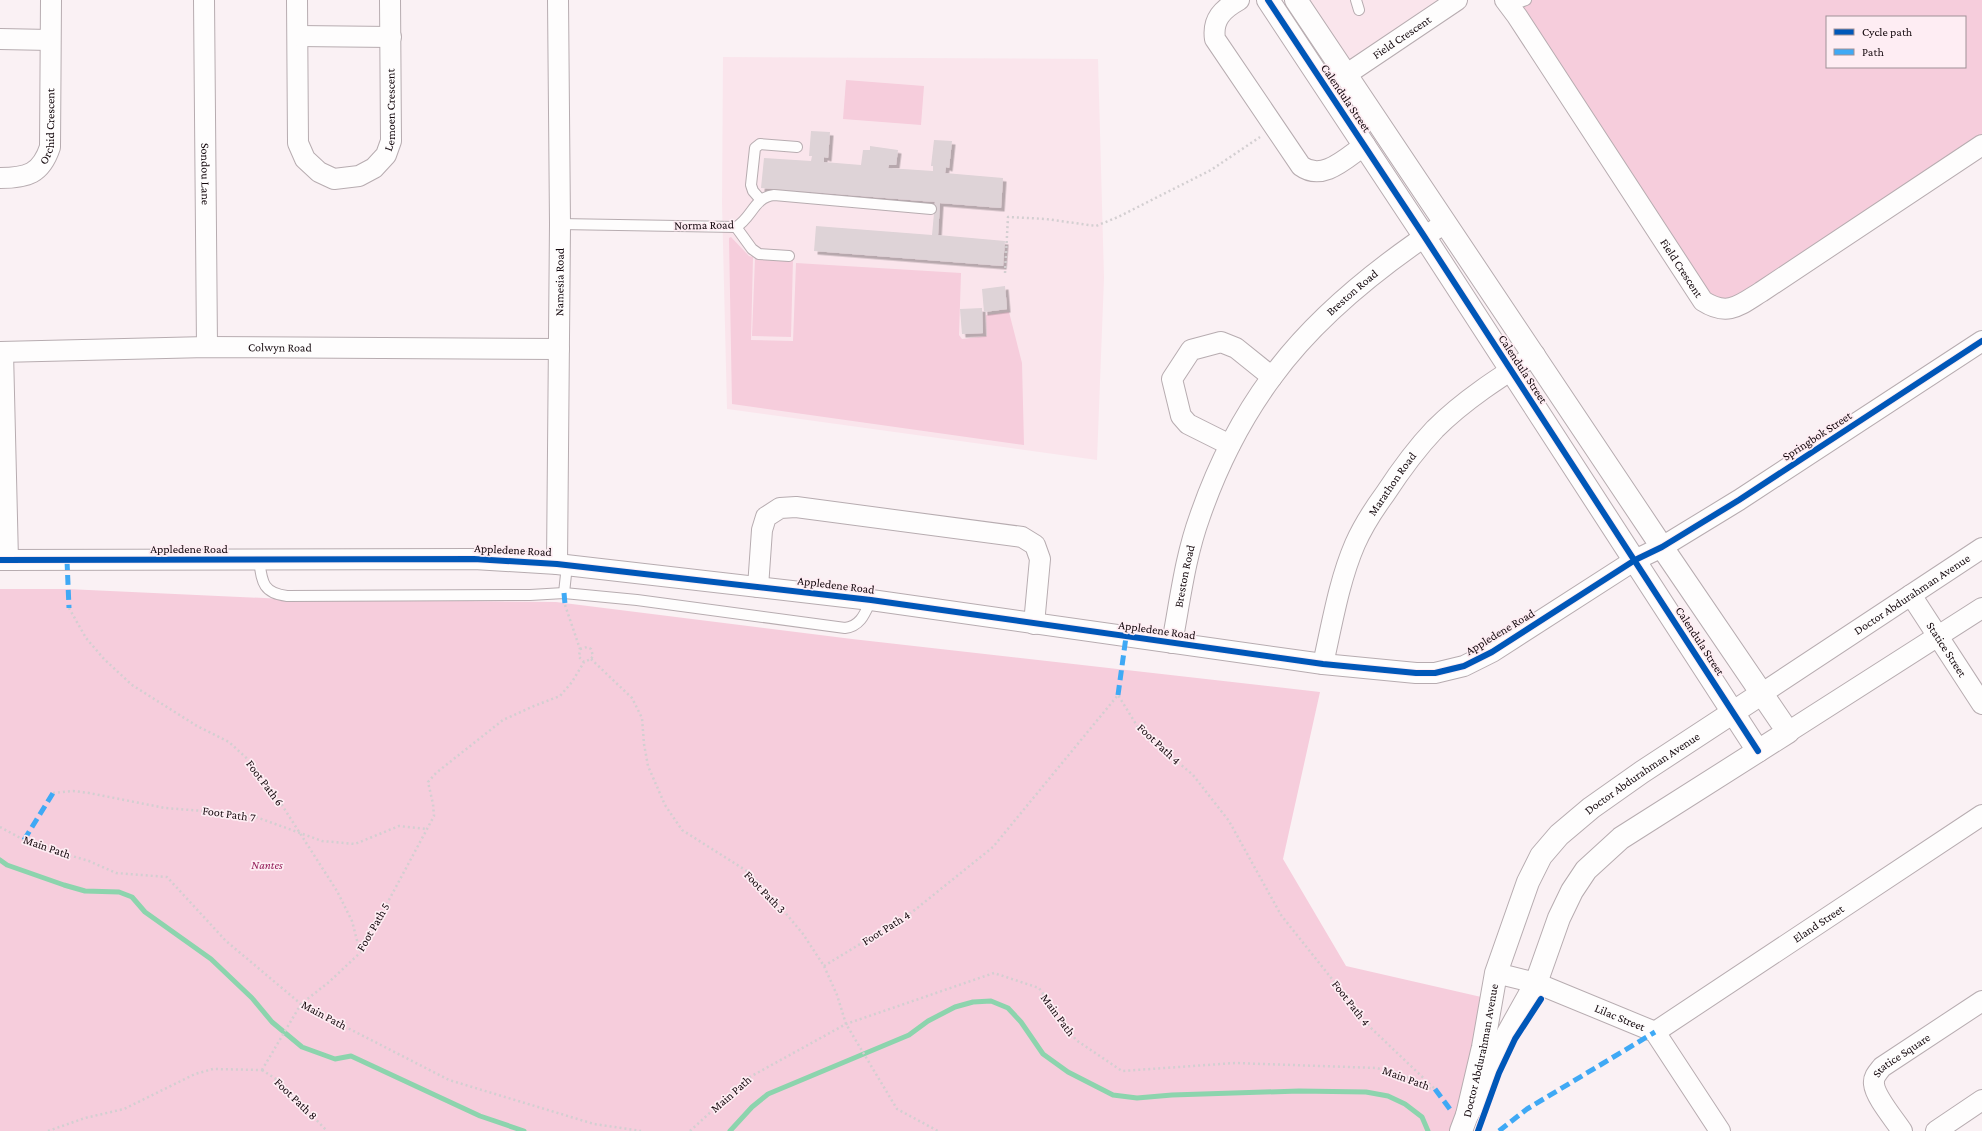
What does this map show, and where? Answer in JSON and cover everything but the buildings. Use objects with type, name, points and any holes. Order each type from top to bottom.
[{"type":"street","name":"Orchid Crescent","points":[[0,178],[21,178],[31,175],[46,161],[50,147],[51,0]]},
{"type":"street","name":"Sondou Lane","points":[[204,0],[207,347]]},
{"type":"street","name":"Lemoen Crescent","points":[[297,0],[298,144],[306,160],[319,172],[334,179],[359,176],[374,168],[386,155],[391,141],[390,0]]},
{"type":"street","name":"Namesia Road","points":[[558,0],[562,564]]},
{"type":"street","name":"Calendula Street","points":[[1239,0],[1230,5],[1219,16],[1215,24],[1216,39],[1274,128],[1301,166],[1310,172],[1327,170],[1364,145]]},
{"type":"street","name":"Calendula Street","points":[[1268,0],[1424,236],[1510,371],[1635,560],[1758,751]]},
{"type":"street","name":"Calendula Street","points":[[1296,0],[1347,74],[1662,547],[1788,732]]},
{"type":"street","name":"Field Crescent","points":[[1347,74],[1457,0]]},
{"type":"street","name":"Field Crescent","points":[[1513,2],[1704,301],[1720,310],[1735,307],[1761,292],[1982,145]]},
{"type":"street","points":[[298,36],[390,37]]},
{"type":"street","points":[[0,39],[50,40]]},
{"type":"street","name":"Breston Road","points":[[1172,643],[1186,563],[1200,517],[1215,478],[1230,445],[1244,420],[1272,377],[1313,330],[1344,299],[1424,236],[1445,223]]},
{"type":"street","name":"Springbok Street","points":[[1635,560],[1662,547],[1739,500],[1982,341]]},
{"type":"street","points":[[1230,445],[1188,424],[1181,416],[1172,379],[1191,350],[1221,342],[1236,348],[1272,377]]},
{"type":"street","name":"Colwyn Road","points":[[2,352],[207,347],[560,349]]},
{"type":"street","points":[[2,352],[4,560]]},
{"type":"street","name":"Marathon Road","points":[[1323,664],[1342,581],[1355,543],[1377,505],[1401,469],[1435,430],[1468,401],[1535,355]]},
{"type":"street","points":[[758,587],[762,530],[766,517],[780,508],[796,507],[1022,537],[1035,545],[1040,558],[1034,624]]},
{"type":"street","name":"Doctor Abdurahman Avenue","points":[[1464,1123],[1488,1021],[1496,974],[1528,882],[1541,856],[1553,841],[1591,808],[1623,786],[1982,548]]},
{"type":"street","name":"Appledene Road","points":[[4,560],[474,559],[562,564],[871,600],[1323,664],[1416,673],[1435,673],[1464,666],[1492,652],[1635,560]]},
{"type":"street","name":"Statice Street","points":[[1911,595],[1982,704]]},
{"type":"street","name":"Doctor Abdurahman Avenue","points":[[1464,1123],[1508,1033],[1536,983],[1559,918],[1572,891],[1595,860],[1621,838],[1982,608]]},
{"type":"street","name":"Eland Street","points":[[1655,1032],[1982,815]]},
{"type":"street","name":"Lilac Street","points":[[1496,974],[1536,983],[1655,1032],[1720,1131]]},
{"type":"street","name":"Statice Square","points":[[1902,1131],[1877,1092],[1874,1084],[1876,1074],[1882,1067],[1982,1001]]},
{"type":"street","points":[[1936,1131],[1982,1100]]},
{"type":"lane","points":[[797,147],[760,144],[754,148],[751,185],[753,191],[760,199],[774,195],[931,209]]},
{"type":"lane","name":"Norma Road","points":[[560,224],[736,227],[745,220],[760,199]]},
{"type":"lane","points":[[736,227],[752,249],[759,254],[789,256]]},
{"type":"lane","points":[[259,560],[265,586],[268,591],[277,595],[530,595],[564,592],[637,600],[845,628],[855,626],[860,621],[871,600]]},
{"type":"lane","points":[[562,564],[564,592]]},
{"type":"path","points":[[1005,273],[1008,217],[1046,219],[1096,226],[1118,218],[1211,170],[1274,128]]},
{"type":"path","points":[[565,604],[580,649],[579,657],[584,662],[591,659],[593,656],[590,649],[587,647],[580,649]]},
{"type":"path","points":[[48,1131],[85,1118],[124,1109],[195,1074],[213,1069],[262,1070]]},
{"type":"shaded area","points":[[1296,0],[1457,0],[1347,74]]},
{"type":"shaded area","points":[[723,57],[1098,59],[1104,278],[1097,460],[727,409],[722,203]]},
{"type":"green space","points":[[1505,0],[1982,0],[1982,145],[1720,310]]},
{"type":"green space","points":[[846,80],[924,86],[921,125],[843,119]]},
{"type":"green space","points":[[731,237],[749,256],[753,257],[751,340],[793,341],[796,263],[961,273],[959,335],[962,339],[987,336],[986,315],[1009,312],[1022,363],[1024,445],[732,404],[729,238]]},
{"type":"green space","points":[[755,258],[793,259],[791,337],[752,336]]},
{"type":"green space","name":"Nantes","points":[[0,589],[67,589],[285,599],[556,602],[852,639],[1320,692],[1283,859],[1346,966],[1490,999],[1450,1131],[0,1131]]},
{"type":"waterway","points":[[0,860],[7,865],[85,891],[119,892],[132,897],[145,912],[211,959],[252,998],[272,1022],[302,1047],[335,1059],[351,1056],[480,1116],[524,1131]]},
{"type":"waterway","points":[[730,1131],[752,1107],[768,1094],[909,1035],[928,1021],[955,1007],[973,1002],[991,1001],[1008,1008],[1021,1022],[1043,1054],[1068,1072],[1113,1095],[1137,1098],[1172,1095],[1299,1091],[1366,1092],[1388,1096],[1405,1104],[1422,1117],[1428,1131]]},
{"type":"marked path","points":[[67,560],[69,608]]},
{"type":"marked path","points":[[564,593],[565,604]]},
{"type":"marked path","points":[[1118,695],[1126,637]]},
{"type":"marked path","points":[[24,840],[53,793]]},
{"type":"marked path","points":[[1499,1131],[1527,1109],[1655,1032]]},
{"type":"marked path","points":[[1435,1089],[1452,1112]]},
{"type":"cycle path","points":[[1268,0],[1424,236],[1758,751]]},
{"type":"cycle path","points":[[0,560],[474,559],[557,564],[871,600],[1323,664],[1416,673],[1435,673],[1464,666],[1492,652],[1635,560],[1662,547],[1739,500],[1982,341]]},
{"type":"cycle path","points":[[1478,1131],[1499,1073],[1515,1039],[1541,999]]}]
